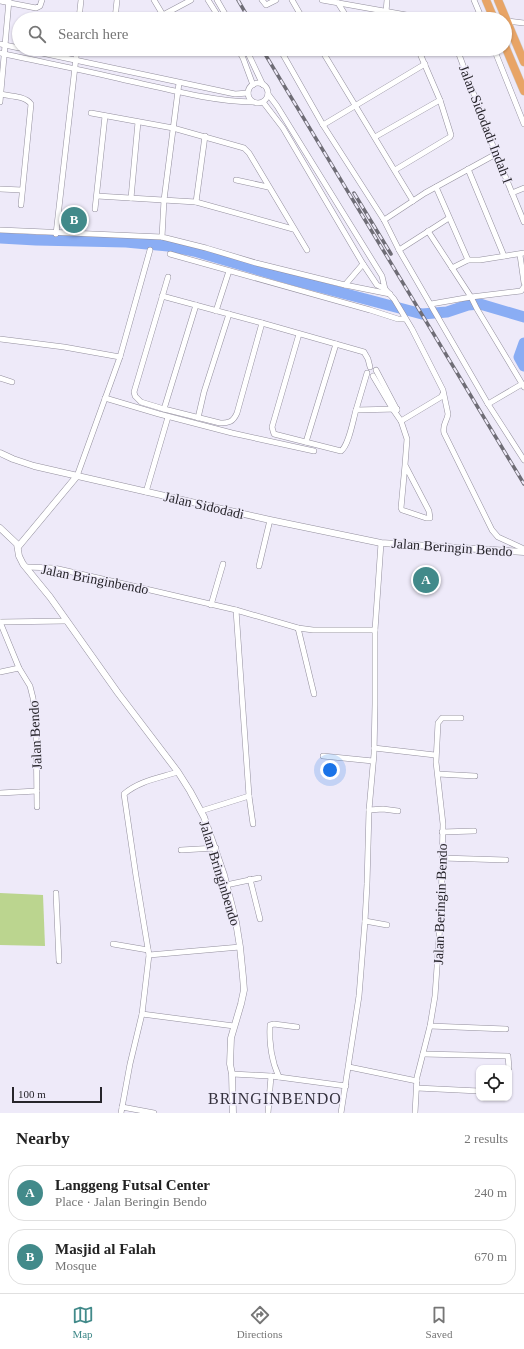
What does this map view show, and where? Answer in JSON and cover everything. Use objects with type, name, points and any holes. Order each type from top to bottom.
[{"type":"highway","points":[[486,0],[491,12]]},
{"type":"highway","points":[[498,0],[503,12]]},
{"type":"highway","points":[[512,33],[524,62]]},
{"type":"highway","points":[[509,56],[524,91]]},
{"type":"street","points":[[0,1],[36,8],[40,6],[42,0]]},
{"type":"street","points":[[80,12],[81,0]]},
{"type":"street","points":[[116,12],[117,0]]},
{"type":"street","points":[[154,0],[161,12]]},
{"type":"street","points":[[172,12],[191,0]]},
{"type":"street","points":[[208,0],[216,12]]},
{"type":"street","points":[[217,0],[224,12]]},
{"type":"street","points":[[262,0],[266,5],[276,0]]},
{"type":"street","points":[[292,0],[299,12]]},
{"type":"street","points":[[322,0],[386,12],[387,0]]},
{"type":"street","points":[[474,0],[479,12]]},
{"type":"street","points":[[0,102],[2,45],[9,2]]},
{"type":"street","points":[[338,3],[344,12]]},
{"type":"street","points":[[512,22],[524,23]]},
{"type":"street","points":[[2,45],[12,47]]},
{"type":"street","points":[[2,53],[12,55]]},
{"type":"street","points":[[16,56],[178,92],[230,101],[256,103],[263,102],[268,94]]},
{"type":"street","points":[[60,56],[179,83],[235,94],[248,93]]},
{"type":"street","points":[[56,234],[76,56]]},
{"type":"street","points":[[242,56],[253,85]]},
{"type":"street","points":[[249,56],[263,85],[266,87],[268,94],[382,276],[385,289]]},
{"type":"street","points":[[284,56],[323,125],[384,220],[399,250],[488,404],[524,460]]},
{"type":"street","points":[[325,56],[413,201]]},
{"type":"street","points":[[394,170],[451,136],[440,100],[421,56]]},
{"type":"street","name":"Jalan Sidodadi Indah I","points":[[460,56],[496,154],[523,219]]},
{"type":"street","points":[[497,56],[524,124]]},
{"type":"street","points":[[323,125],[425,64]]},
{"type":"street","points":[[162,237],[164,200],[179,83]]},
{"type":"street","points":[[253,102],[250,100],[248,93],[249,90],[253,85],[263,85]]},
{"type":"street","points":[[0,94],[24,98],[31,104],[20,205]]},
{"type":"street","points":[[374,137],[440,100]]},
{"type":"street","points":[[263,102],[283,128],[368,272],[378,285],[390,294],[402,311],[443,390],[448,414],[443,425],[444,433],[492,530],[498,537],[522,548],[524,552]]},
{"type":"street","points":[[91,113],[173,128],[244,148],[249,152],[293,229],[307,250]]},
{"type":"street","points":[[95,209],[105,116]]},
{"type":"street","points":[[132,198],[138,122]]},
{"type":"street","points":[[196,202],[205,136]]},
{"type":"street","points":[[384,220],[436,187],[496,154]]},
{"type":"street","points":[[468,169],[504,256]]},
{"type":"street","points":[[236,180],[268,186]]},
{"type":"street","points":[[436,187],[468,260]]},
{"type":"street","points":[[512,193],[524,188]]},
{"type":"street","points":[[0,189],[22,190]]},
{"type":"street","points":[[97,196],[196,202],[293,229]]},
{"type":"street","points":[[399,250],[449,218]]},
{"type":"street","points":[[0,230],[56,234],[162,237],[256,263],[345,285],[390,294]]},
{"type":"street","points":[[428,231],[471,297],[523,385],[488,404]]},
{"type":"street","points":[[0,528],[15,540],[18,547],[77,476],[120,356],[150,250]]},
{"type":"street","points":[[170,254],[398,319],[405,319]]},
{"type":"street","points":[[452,268],[468,260],[480,260],[522,254],[524,283]]},
{"type":"street","points":[[345,285],[363,264]]},
{"type":"street","points":[[368,272],[375,266]]},
{"type":"street","points":[[216,311],[229,271]]},
{"type":"street","points":[[168,277],[134,392],[135,396],[141,402],[198,418],[220,423],[229,423],[234,419],[237,413],[262,323]]},
{"type":"street","points":[[431,304],[471,297],[521,291],[524,287]]},
{"type":"street","points":[[162,296],[364,352],[370,367],[367,370],[343,449],[337,450],[277,436],[272,432],[272,427],[299,334]]},
{"type":"street","points":[[164,409],[196,305]]},
{"type":"street","points":[[198,418],[204,392],[229,314]]},
{"type":"street","points":[[0,339],[64,346],[120,356]]},
{"type":"street","points":[[306,442],[336,344]]},
{"type":"street","points":[[370,367],[374,367],[376,370],[394,409]]},
{"type":"street","points":[[374,376],[376,370]]},
{"type":"street","points":[[367,373],[370,376],[374,376],[398,415],[407,439],[401,508],[402,510],[430,518],[430,514],[405,465]]},
{"type":"street","points":[[0,378],[12,382]]},
{"type":"street","points":[[401,421],[441,397],[443,394]]},
{"type":"street","points":[[105,398],[168,417],[232,433],[314,450]]},
{"type":"street","points":[[356,410],[394,409]]},
{"type":"street","points":[[146,492],[168,417]]},
{"type":"street","name":"Jalan Sidodadi","points":[[0,453],[34,466],[270,520],[331,532]]},
{"type":"street","points":[[259,566],[270,520]]},
{"type":"street","name":"Jalan Beringin Bendo","points":[[331,532],[381,543],[524,552]]},
{"type":"street","name":"Jalan Beringin Bendo","points":[[341,1113],[360,996],[367,884],[369,810],[374,748],[376,704],[376,630],[381,543]]},
{"type":"street","name":"Jalan Bringinbendo","points":[[18,547],[19,556],[26,567],[50,597],[118,693],[178,772],[201,811],[216,848],[236,922],[244,990],[231,1038],[230,1064],[232,1074],[233,1113]]},
{"type":"street","points":[[211,605],[223,564]]},
{"type":"street","name":"Jalan Bringinbendo","points":[[26,567],[54,568],[236,610],[298,628],[313,630],[376,630]]},
{"type":"street","points":[[236,610],[249,796],[253,824]]},
{"type":"street","name":"Jalan Bendo","points":[[37,807],[36,721],[33,698],[30,686],[19,668],[0,622],[66,621]]},
{"type":"street","points":[[298,628],[314,694]]},
{"type":"street","points":[[0,672],[19,668]]},
{"type":"street","name":"Jalan Beringin Bendo","points":[[415,1113],[417,1081],[430,1026],[436,981],[441,909],[442,832],[438,774],[435,755],[438,723],[442,718],[461,718]]},
{"type":"street","points":[[374,748],[435,755]]},
{"type":"street","points":[[323,756],[373,761]]},
{"type":"street","points":[[121,1113],[130,1064],[142,1014],[149,952],[124,794],[135,786],[144,782],[178,772]]},
{"type":"street","points":[[438,774],[475,776]]},
{"type":"street","points":[[0,793],[37,791]]},
{"type":"street","points":[[201,811],[249,796]]},
{"type":"street","points":[[369,810],[383,809],[398,811]]},
{"type":"street","points":[[442,832],[474,831]]},
{"type":"street","points":[[181,850],[216,848]]},
{"type":"street","points":[[442,858],[506,860]]},
{"type":"street","points":[[226,885],[259,878]]},
{"type":"street","points":[[250,879],[260,919]]},
{"type":"street","points":[[56,893],[59,961]]},
{"type":"street","points":[[365,921],[387,925]]},
{"type":"street","points":[[113,944],[149,952],[240,947]]},
{"type":"street","points":[[142,1014],[234,1026]]},
{"type":"street","points":[[279,1077],[272,1063],[270,1054],[270,1025],[274,1024],[297,1027]]},
{"type":"street","points":[[430,1026],[506,1030]]},
{"type":"street","points":[[423,1054],[508,1056],[509,1065]]},
{"type":"street","points":[[349,1067],[417,1081]]},
{"type":"street","points":[[232,1074],[272,1076],[346,1086]]},
{"type":"street","points":[[268,1113],[272,1076]]},
{"type":"street","points":[[417,1088],[476,1091]]},
{"type":"street","points":[[122,1107],[154,1113]]},
{"type":"green space","points":[[0,893],[43,895],[45,946],[0,945]]},
{"type":"waterway","points":[[0,238],[126,242],[168,246],[194,251],[297,281],[422,314],[447,312],[468,305],[480,304],[524,317]]},
{"type":"waterway","points":[[524,343],[519,357],[524,366]]},
{"type":"railway","points":[[238,0],[245,12]]},
{"type":"railway","points":[[266,56],[524,484]]},
{"type":"railway","points":[[354,193],[391,254]]},
{"type":"place","name":"Masjid al Falah","points":[[74,220]]},
{"type":"place","name":"Langgeng Futsal Center","points":[[426,580]]},
{"type":"district","name":"BRINGINBENDO","points":[[275,1098]]}]
